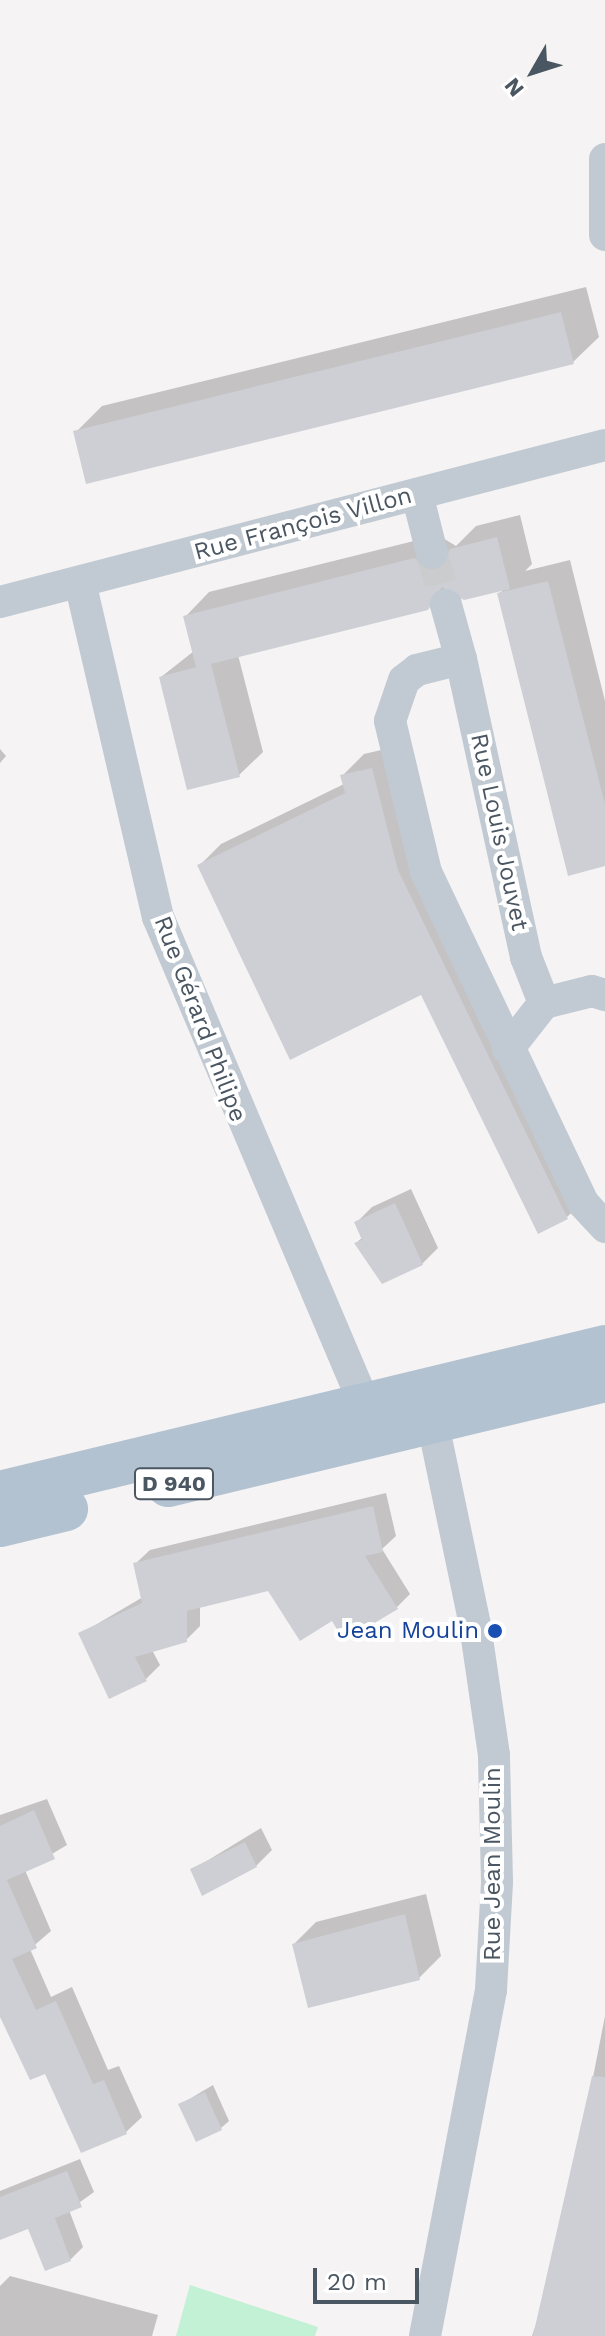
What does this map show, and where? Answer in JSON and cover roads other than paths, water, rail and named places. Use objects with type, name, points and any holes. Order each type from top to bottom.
[{"type":"main road","name":"D 940","points":[[429,1408],[605,1347]]},
{"type":"main road","name":"D 940","points":[[0,1525],[429,1408],[605,1380]]},
{"type":"main road","name":"D 940","points":[[0,1493],[372,1422]]},
{"type":"street","points":[[605,159],[605,235]]},
{"type":"street","name":"Rue François Villon","points":[[0,602],[605,445]]},
{"type":"street","points":[[417,494],[432,553]]},
{"type":"street","name":"Rue Gérard Philipe","points":[[80,582],[158,917],[372,1422]]},
{"type":"street","name":"Rue Louis Jouvet","points":[[446,605],[461,659],[526,957],[544,1003]]},
{"type":"street","points":[[461,659],[404,680],[390,721],[440,911],[583,1203],[605,1227]]},
{"type":"street","points":[[508,1049],[544,1003],[592,991],[605,995]]},
{"type":"street","name":"Rue Jean Moulin","points":[[425,2336],[491,1990],[497,1881],[494,1755],[482,1668],[429,1408]]},
{"type":"tunnel","points":[[432,553],[446,605]]},
{"type":"place","name":"Jean Moulin","points":[[495,1631]]}]
